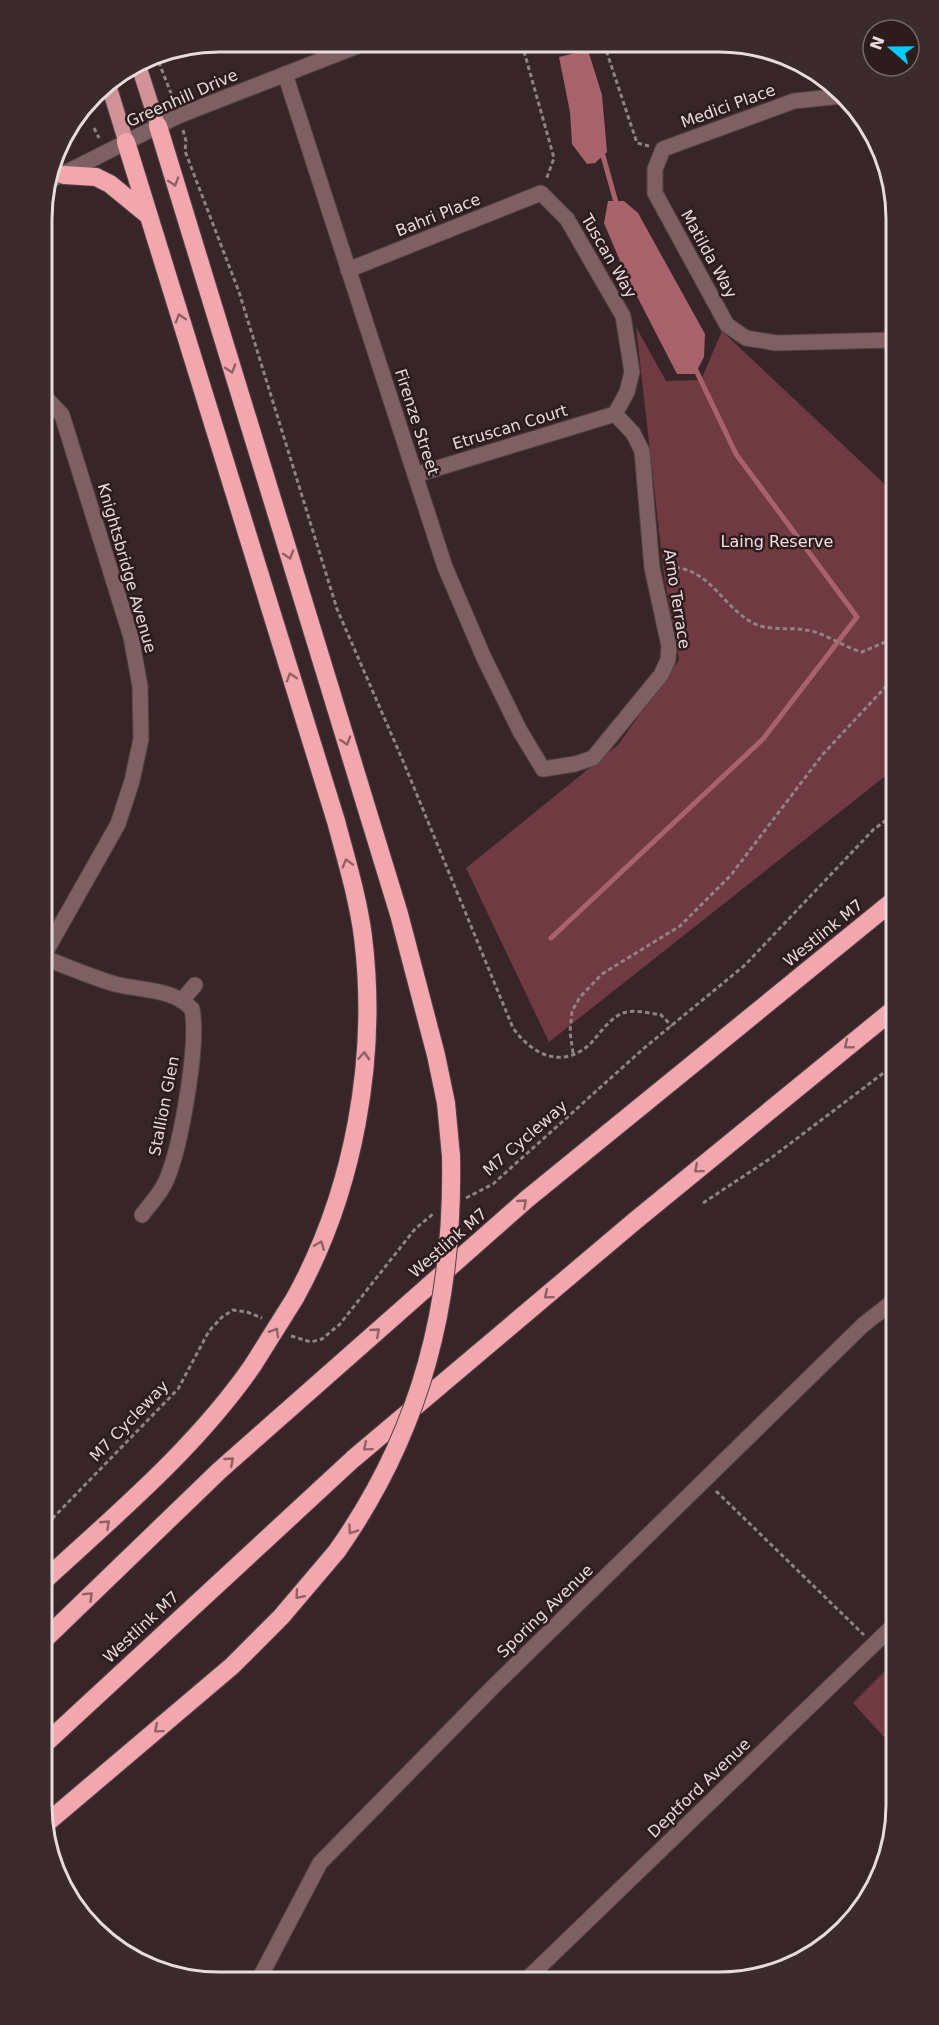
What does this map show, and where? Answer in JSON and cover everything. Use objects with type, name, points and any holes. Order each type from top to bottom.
[{"type":"highway","points":[[53,1818],[232,1666],[281,1617],[338,1551],[373,1496],[396,1449],[431,1355],[440,1315],[450,1239],[451,1155],[446,1103],[436,1054],[402,924],[158,126]]},
{"type":"highway","points":[[52,1573],[156,1478],[229,1400],[254,1365],[309,1273],[331,1217],[351,1150],[363,1078],[366,1007],[363,937],[351,875],[126,142]]},
{"type":"highway","points":[[58,178],[96,177],[110,184],[149,216]]},
{"type":"highway","name":"Westlink M7","points":[[52,1631],[219,1471],[527,1199],[886,907]]},
{"type":"highway","name":"Westlink M7","points":[[52,1737],[353,1459],[636,1220],[886,1016]]},
{"type":"main road","points":[[141,73],[158,126]]},
{"type":"main road","points":[[111,93],[126,142]]},
{"type":"street","name":"Greenhill Drive","points":[[58,178],[158,126],[340,53]]},
{"type":"street","name":"Firenze Street","points":[[285,74],[445,567],[484,658],[520,731],[543,769]]},
{"type":"street","name":"Medici Place","points":[[663,149],[794,101],[833,97]]},
{"type":"street","name":"Matilda Way","points":[[663,149],[655,169],[655,193],[727,325],[746,338],[776,343],[886,340]]},
{"type":"street","name":"Bahri Place","points":[[348,270],[541,193]]},
{"type":"street","name":"Tuscan Way","points":[[541,193],[567,219],[623,316],[632,372],[627,392],[615,414]]},
{"type":"street","name":"Knightsbridge Avenue","points":[[53,405],[62,415],[131,637],[140,686],[141,739],[132,781],[118,824],[53,940]]},
{"type":"street","name":"Etruscan Court","points":[[415,475],[615,414]]},
{"type":"street","name":"Arno Terrace","points":[[543,769],[575,764],[593,758],[661,675],[668,660],[669,646],[652,568],[642,451],[633,433],[615,414]]},
{"type":"street","points":[[53,961],[117,984],[167,993],[183,999],[195,985]]},
{"type":"street","name":"Stallion Glen","points":[[142,1215],[165,1183],[174,1160],[195,1041],[192,1009],[183,999]]},
{"type":"street","name":"Sporing Avenue","points":[[263,1972],[320,1863],[493,1687],[863,1325],[886,1307]]},
{"type":"street","name":"Deptford Avenue","points":[[534,1972],[886,1633]]},
{"type":"path","points":[[524,52],[554,158],[541,193]]},
{"type":"path","points":[[607,52],[637,143],[663,149]]},
{"type":"path","points":[[159,64],[163,78],[170,87]]},
{"type":"path","points":[[186,141],[185,151],[239,292],[337,609],[403,761],[513,1028],[530,1049],[552,1057],[573,1053],[590,1044],[623,1013],[661,1015],[672,1026]]},
{"type":"path","points":[[652,568],[673,567],[701,575],[736,610],[756,624],[774,628],[807,630],[862,652],[886,642]]},
{"type":"path","points":[[573,1053],[570,1032],[572,1011],[580,997],[602,974],[681,926],[731,875],[823,754],[886,686]]},
{"type":"path","name":"M7 Cycleway","points":[[463,1199],[494,1184],[760,950],[873,830],[886,820]]},
{"type":"path","points":[[704,1203],[771,1158],[886,1071]]},
{"type":"path","points":[[283,1331],[300,1340],[311,1342],[322,1339],[340,1324],[415,1229],[443,1209]]},
{"type":"path","name":"M7 Cycleway","points":[[52,1519],[178,1389],[209,1331],[222,1317],[233,1310],[247,1312],[266,1320]]},
{"type":"path","points":[[705,1480],[874,1645]]},
{"type":"green space","name":"Laing Reserve","points":[[636,327],[666,381],[701,380],[722,331],[886,485],[886,776],[549,1042],[466,868],[618,745],[679,660],[664,575]]},
{"type":"green space","points":[[886,1670],[886,1739],[853,1703]]},
{"type":"shaded area","points":[[589,52],[602,95],[607,152],[595,163],[587,164],[572,144],[570,112],[559,57]]},
{"type":"shaded area","points":[[608,201],[624,201],[638,213],[705,334],[704,357],[695,374],[677,374],[626,275],[604,223]]},
{"type":"waterway","points":[[578,52],[579,58]]},
{"type":"waterway","points":[[602,152],[617,206]]},
{"type":"waterway","points":[[551,938],[763,739],[857,617],[736,454],[694,366]]}]
